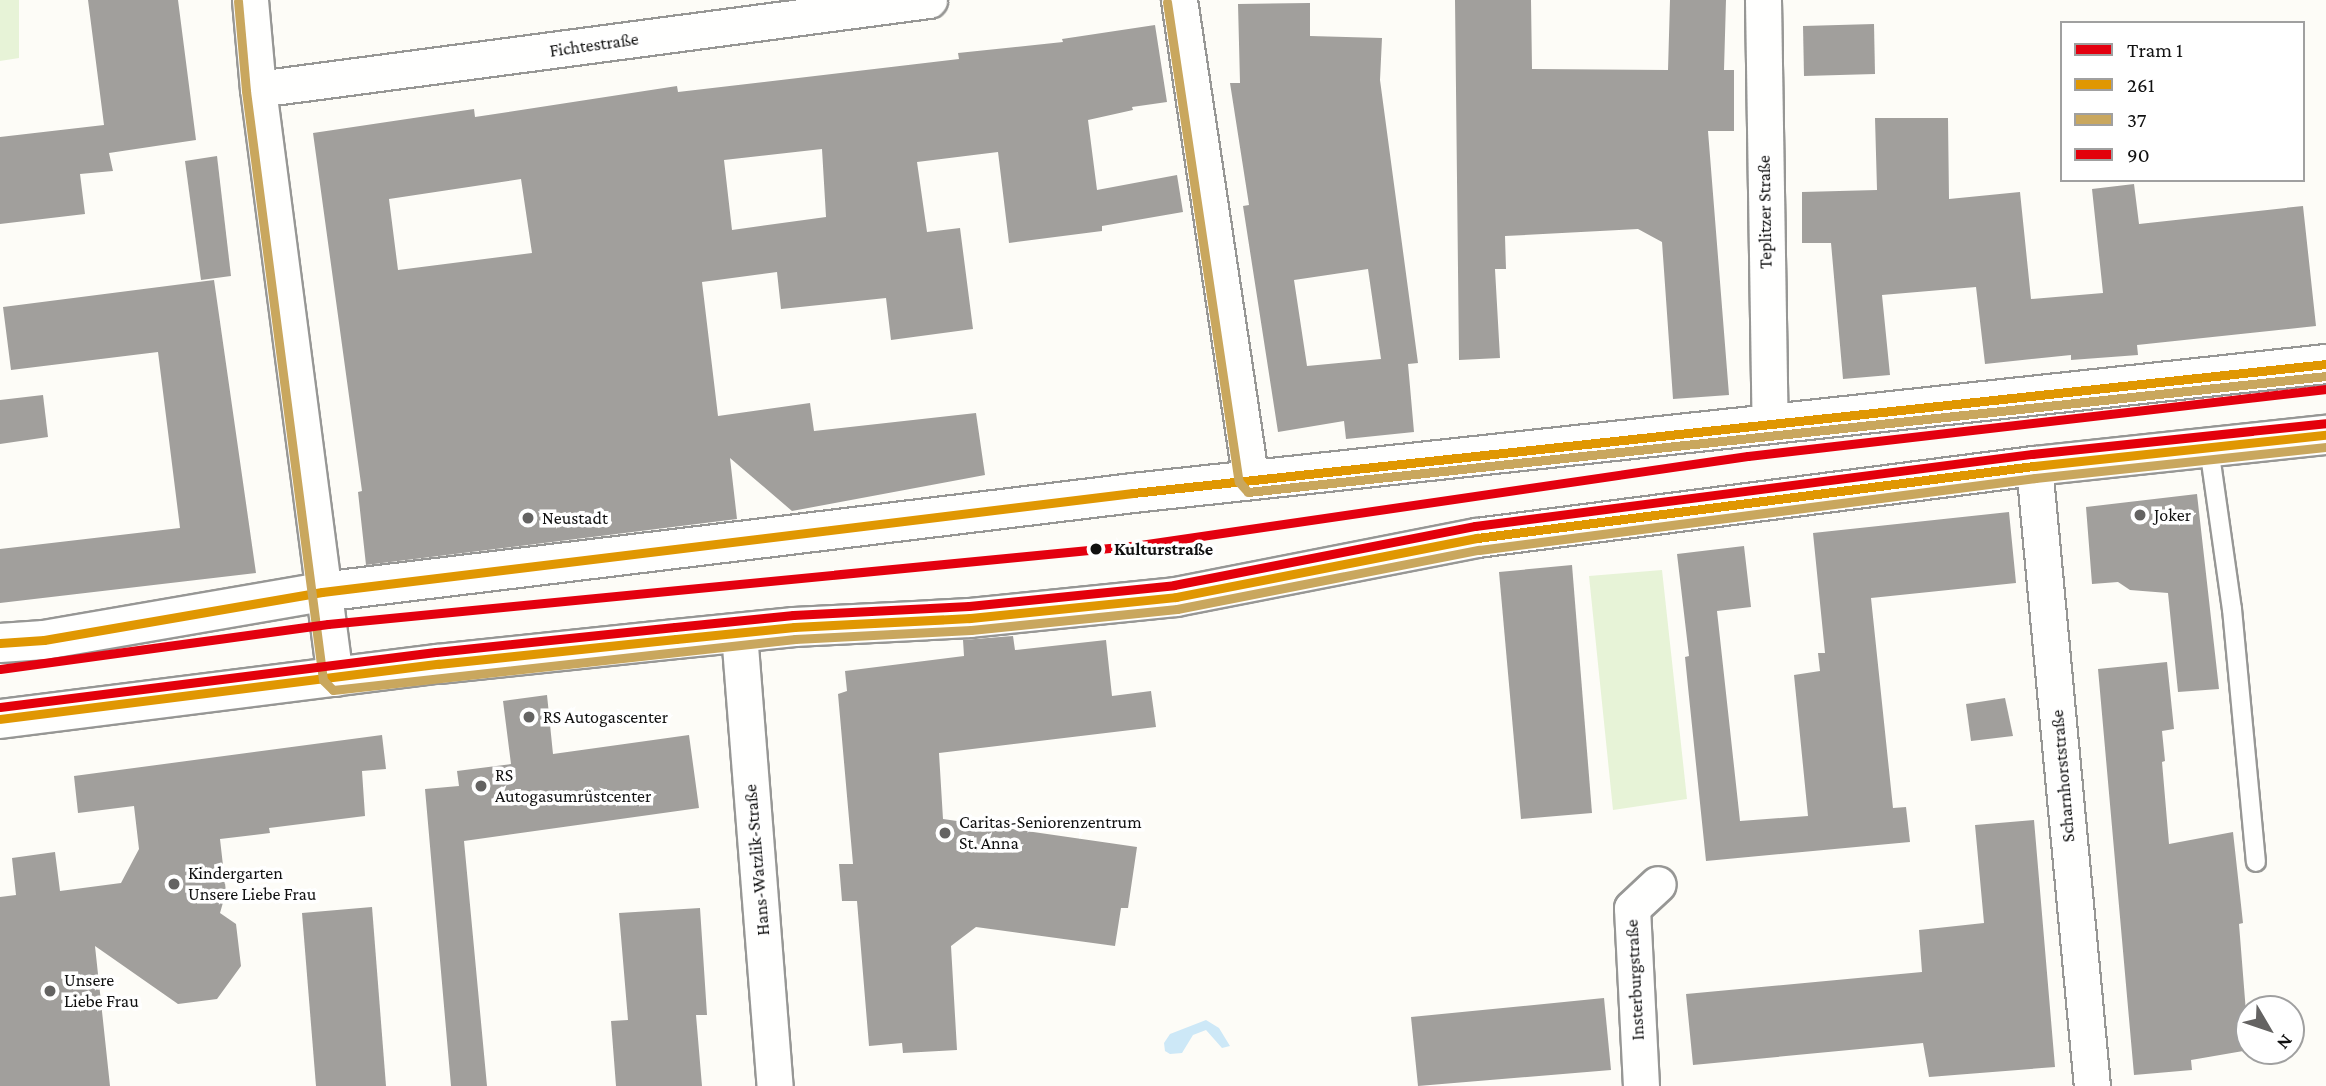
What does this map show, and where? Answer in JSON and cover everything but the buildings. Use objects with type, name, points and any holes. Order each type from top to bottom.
[{"type":"street","points":[[250,0],[258,89],[335,678]]},
{"type":"street","name":"Fichtestraße","points":[[258,89],[929,0]]},
{"type":"street","points":[[1178,0],[1251,480]]},
{"type":"street","name":"Teplitzer Straße","points":[[1763,0],[1770,424]]},
{"type":"street","points":[[0,643],[44,640],[323,592],[1251,480],[2326,364]]},
{"type":"street","points":[[0,719],[738,633],[970,618],[1176,597],[1477,538],[2035,466],[2326,435]]},
{"type":"street","name":"Scharnhorststraße","points":[[2035,466],[2092,1086]]},
{"type":"street","name":"Hans-Watzlik-Straße","points":[[738,633],[775,1086]]},
{"type":"street","name":"Insterburgstraße","points":[[1641,1086],[1632,908],[1658,884]]},
{"type":"lane","points":[[2208,449],[2232,609],[2256,862]]},
{"type":"green space","points":[[0,0],[19,0],[19,58],[0,61]]},
{"type":"green space","points":[[1662,570],[1687,799],[1613,810],[1589,576]]},
{"type":"water","points":[[1206,1020],[1219,1028],[1230,1046],[1222,1048],[1206,1030],[1193,1035],[1182,1053],[1170,1054],[1165,1051],[1164,1043],[1170,1034]]},
{"type":"tram line","name":"1","points":[[0,669],[328,624],[1140,545],[1748,456],[2326,389]]},
{"type":"transit line","name":"37","points":[[238,1],[246,91],[323,680],[333,690],[795,639],[971,630],[1177,609],[1479,550],[2035,478],[2326,447]]},
{"type":"transit line","name":"37","points":[[1167,2],[1239,482],[1248,492],[2326,376]]},
{"type":"transit line","name":"261","points":[[0,643],[44,640],[322,592],[1133,493],[2326,364]]},
{"type":"transit line","name":"90","points":[[0,707],[436,652],[675,627],[793,615],[969,606],[1174,585],[1475,526],[2032,454],[2325,423]]},
{"type":"transit line","name":"261","points":[[0,719],[438,664],[676,639],[794,627],[970,618],[1176,597],[1477,538],[2034,466],[2326,435]]},
{"type":"place","name":"Joker","points":[[2140,515]]},
{"type":"place","name":"Neustadt","points":[[528,518]]},
{"type":"place","name":"Kulturstraße","points":[[1096,549]]},
{"type":"place","name":"RS Autogascenter","points":[[529,717]]},
{"type":"place","name":"RS Autogasumrüstcenter","points":[[481,786]]},
{"type":"place","name":"Caritas-Seniorenzentrum St. Anna","points":[[945,833]]},
{"type":"place","name":"Kindergarten Unsere Liebe Frau","points":[[174,884]]},
{"type":"place","name":"Unsere Liebe Frau","points":[[50,991]]}]
